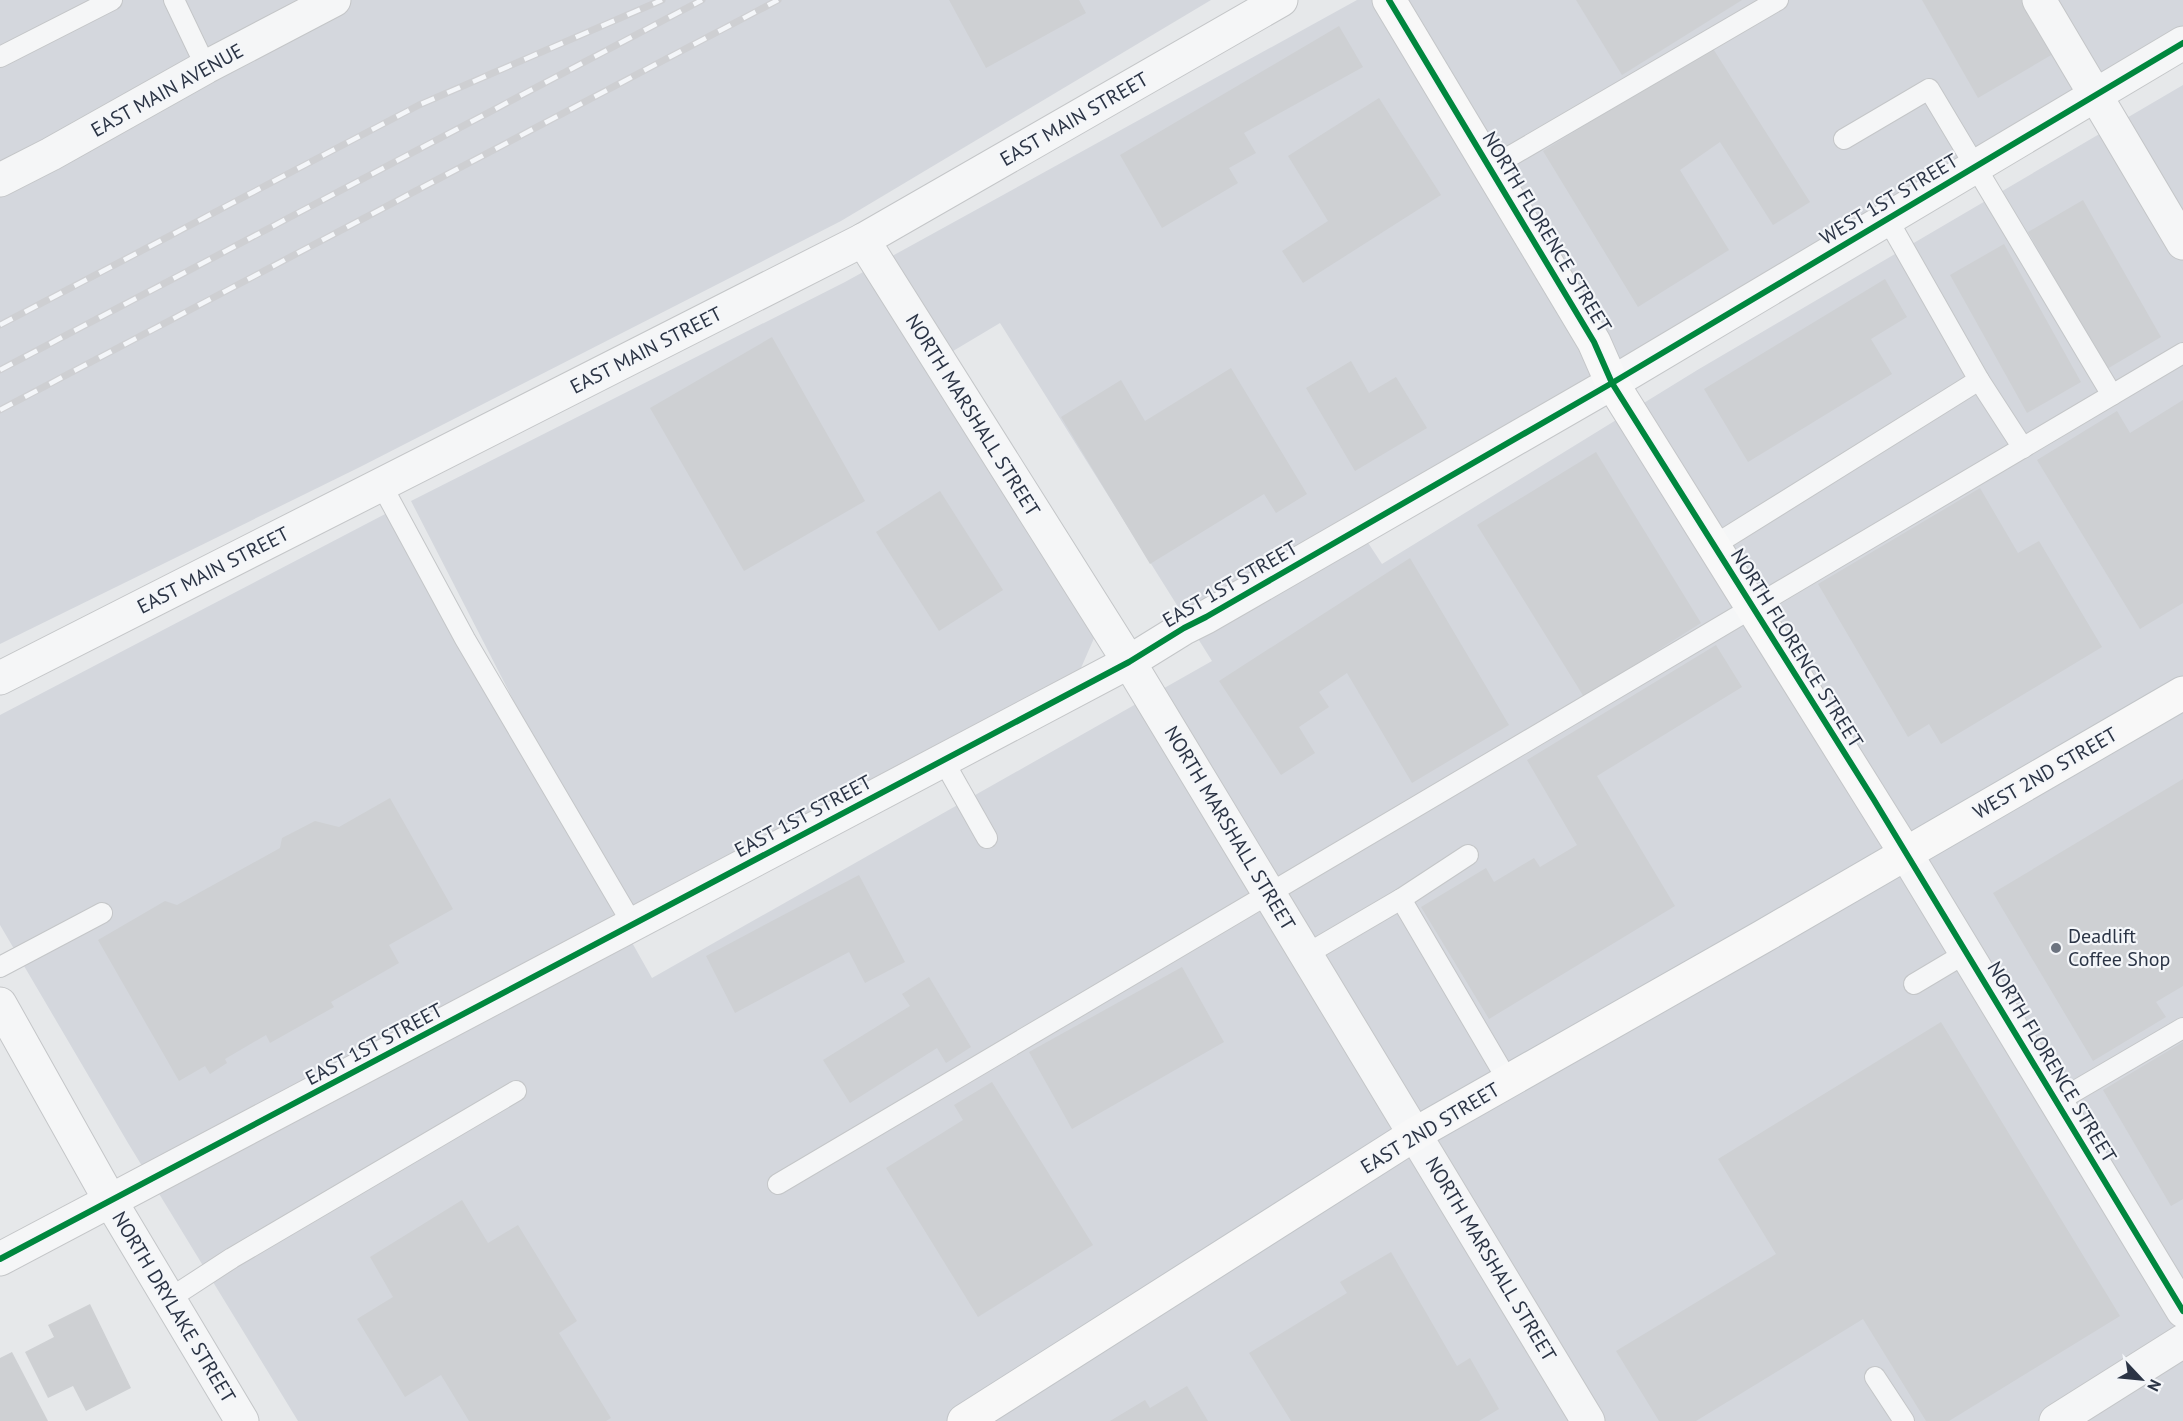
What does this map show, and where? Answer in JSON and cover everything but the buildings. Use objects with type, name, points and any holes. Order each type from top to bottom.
[{"type":"main road","name":"NORTH FLORENCE STREET","points":[[1389,0],[1594,342],[1612,383],[1906,854]]},
{"type":"main road","name":"WEST 2ND STREET","points":[[1906,854],[2183,693]]},
{"type":"main road","name":"EAST 2ND STREET","points":[[964,1421],[1415,1134],[1906,854]]},
{"type":"street","name":"EAST MAIN AVENUE","points":[[0,180],[334,0]]},
{"type":"street","name":"EAST MAIN STREET","points":[[0,678],[863,240],[1281,0]]},
{"type":"street","points":[[2039,0],[2183,243]]},
{"type":"street","name":"WEST 1ST STREET","points":[[1612,383],[2183,42]]},
{"type":"street","name":"NORTH MARSHALL STREET","points":[[863,240],[1129,662],[1588,1421]]},
{"type":"street","name":"EAST 1ST STREET","points":[[0,1259],[1129,662],[1184,628],[1612,383]]},
{"type":"street","name":"NORTH FLORENCE STREET","points":[[1906,854],[2058,1101],[2183,1311]]},
{"type":"street","name":"NORTH DRYLAKE STREET","points":[[0,1004],[111,1202],[242,1421]]},
{"type":"street","points":[[2056,1421],[2183,1341]]},
{"type":"lane","points":[[0,57],[112,0]]},
{"type":"lane","points":[[174,0],[206,67]]},
{"type":"lane","points":[[1490,168],[1778,0]]},
{"type":"lane","points":[[1844,139],[1929,89],[2112,395]]},
{"type":"lane","points":[[1888,220],[1979,380],[2023,448]]},
{"type":"lane","points":[[778,1184],[2183,353]]},
{"type":"lane","points":[[1713,546],[1979,380]]},
{"type":"lane","points":[[381,484],[465,639],[633,925]]},
{"type":"lane","points":[[943,760],[987,838]]},
{"type":"lane","points":[[1307,954],[1468,855]]},
{"type":"lane","points":[[1401,898],[1508,1081]]},
{"type":"lane","points":[[0,967],[102,913]]},
{"type":"lane","points":[[1914,984],[1966,953]]},
{"type":"lane","points":[[2058,1101],[2183,1028]]},
{"type":"lane","points":[[169,1299],[232,1258],[516,1091]]},
{"type":"lane","points":[[1875,1377],[1904,1421]]},
{"type":"shaded area","points":[[0,0],[1211,0],[841,221],[360,467],[0,644]]},
{"type":"shaded area","points":[[1357,0],[2183,0],[2183,43],[1359,529],[1382,564],[1699,369],[2183,85],[2183,1421],[298,1421],[128,1143],[0,925],[0,715],[389,512],[652,978],[1212,661],[1000,323],[938,360],[1102,620],[1070,693],[630,927],[411,501],[845,282]]},
{"type":"railway","points":[[0,325],[419,105],[662,0]]},
{"type":"railway","points":[[0,370],[702,0]]},
{"type":"railway","points":[[0,410],[778,0]]},
{"type":"cycle path","points":[[1389,0],[1594,342],[1612,383],[1874,800],[2183,1311]]},
{"type":"cycle path","points":[[0,1259],[1129,662],[1184,628],[1612,383],[2183,43]]},
{"type":"place","name":"Deadlift Coffee Shop","points":[[2056,948]]}]
